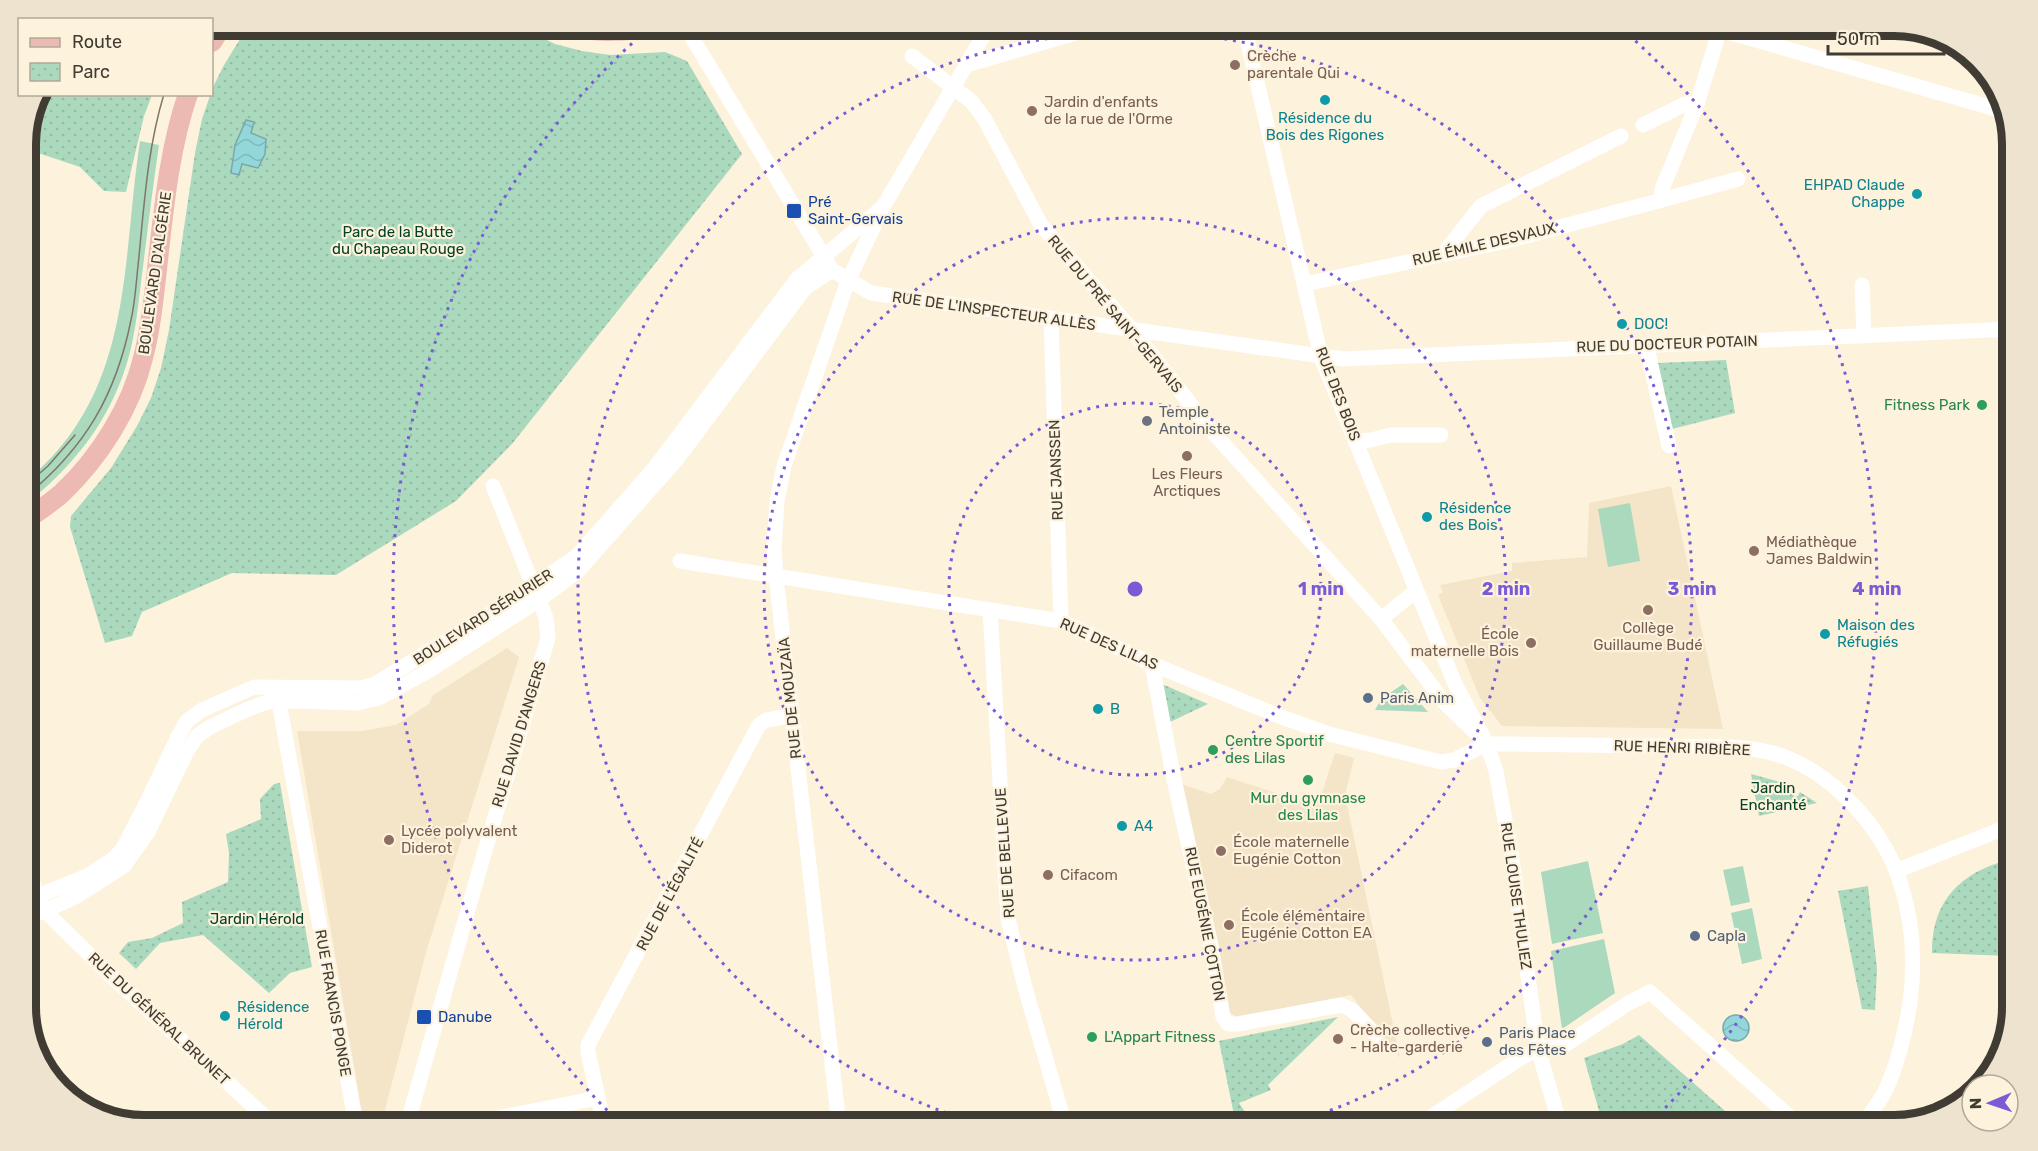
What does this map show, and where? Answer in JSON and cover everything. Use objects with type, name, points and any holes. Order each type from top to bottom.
[{"type":"main road","name":"BOULEVARD D'ALGÉRIE","points":[[36,513],[61,494],[84,470],[111,433],[139,370],[150,325],[173,152],[187,96]]},
{"type":"street","name":"RUE DE L'INSPECTEUR ALLÈS","points":[[691,36],[832,270],[871,293],[1321,357]]},
{"type":"street","name":"BOULEVARD SÉRURIER","points":[[848,281],[883,207],[983,36]]},
{"type":"street","points":[[966,64],[1065,36]]},
{"type":"street","name":"RUE DES BOIS","points":[[1246,36],[1321,357],[1455,684],[1487,744]]},
{"type":"street","points":[[1662,200],[1662,189],[1697,104],[1712,36]]},
{"type":"street","points":[[1745,36],[1996,109]]},
{"type":"street","name":"RUE DU PRÉ SAINT-GERVAIS","points":[[912,56],[972,101],[984,118],[1041,225],[1132,330],[1211,430],[1381,619],[1444,702],[1487,744]]},
{"type":"street","points":[[1643,125],[1686,104],[1697,104]]},
{"type":"street","points":[[1444,253],[1481,206],[1621,136]]},
{"type":"street","name":"RUE ÉMILE DESVAUX","points":[[1305,284],[1515,239],[1738,179]]},
{"type":"street","name":"BOULEVARD SÉRURIER","points":[[36,914],[76,896],[124,866],[148,832],[177,770],[197,736],[210,727],[267,702],[357,703],[379,698],[430,670],[537,593],[588,544],[653,470],[797,279],[883,207]]},
{"type":"street","name":"BOULEVARD SÉRURIER","points":[[36,897],[87,876],[112,860],[122,850],[177,739],[187,722],[202,710],[254,687],[362,688],[375,684],[578,571],[677,459],[805,288],[832,270]]},
{"type":"street","name":"RUE DE MOUZAÏA","points":[[838,1115],[774,548],[777,501],[784,466],[848,281]]},
{"type":"street","points":[[1862,285],[1864,336]]},
{"type":"street","name":"RUE JANSSEN","points":[[1051,319],[1061,621]]},
{"type":"street","name":"RUE DU DOCTEUR POTAIN","points":[[1321,357],[1343,359],[2002,329]]},
{"type":"street","points":[[1649,357],[1669,446]]},
{"type":"street","points":[[1355,441],[1391,435],[1440,435]]},
{"type":"street","name":"RUE DAVID D'ANGERS","points":[[410,1115],[548,638],[546,618],[537,593],[493,486]]},
{"type":"street","name":"RUE DES LILAS","points":[[680,561],[1061,621],[1152,664],[1329,734],[1441,762],[1454,760],[1487,744]]},
{"type":"street","points":[[1381,619],[1416,591]]},
{"type":"street","name":"RUE DE BELLEVUE","points":[[990,610],[1008,919],[1026,991],[1062,1115]]},
{"type":"street","name":"RUE EUGÉNIE COTTON","points":[[1152,664],[1173,774],[1211,946],[1223,1017],[1228,1024],[1238,1024],[1341,1005],[1352,1010],[1376,1035]]},
{"type":"street","name":"RUE FRANCIS PONGE","points":[[279,702],[354,1115]]},
{"type":"street","name":"RUE DE L'ÉGALITÉ","points":[[602,1115],[588,1045],[759,726],[766,720],[792,716]]},
{"type":"street","name":"RUE HENRI RIBIÈRE","points":[[1487,744],[1731,747],[1761,750],[1784,757],[1813,771],[1860,811],[1871,825],[1896,871],[1910,925],[1911,945],[1911,988],[1907,1025],[1884,1093],[1870,1115]]},
{"type":"street","name":"RUE LOUISE THULIEZ","points":[[1487,744],[1501,787],[1538,1049],[1557,1115]]},
{"type":"street","points":[[1896,871],[2002,829]]},
{"type":"street","name":"RUE DU GÉNÉRAL BRUNET","points":[[36,903],[109,974],[263,1115]]},
{"type":"street","points":[[1434,1115],[1510,1064],[1538,1049],[1565,1045],[1627,1004],[1650,992],[1788,1115]]},
{"type":"street","points":[[513,1115],[598,1098]]},
{"type":"shaded area","points":[[1671,486],[1723,729],[1502,726],[1480,698],[1438,595],[1443,592],[1440,585],[1512,571],[1512,563],[1587,557],[1589,503]]},
{"type":"shaded area","name":"Lycée polyvalent Diderot","points":[[507,648],[519,657],[427,949],[384,1115],[362,1115],[297,731],[362,731],[396,725],[429,704],[432,696]]},
{"type":"shaded area","points":[[1335,753],[1354,758],[1345,795],[1400,1058],[1351,995],[1238,1018],[1229,1012],[1181,784],[1211,794],[1220,789],[1227,777],[1310,804],[1321,796]]},
{"type":"green space","name":"Parc de la Butte du Chapeau Rouge","points":[[242,36],[539,36],[555,44],[610,55],[665,52],[687,61],[742,154],[512,444],[456,501],[336,575],[232,573],[142,612],[132,636],[105,643],[70,527],[71,516],[111,468],[151,398],[161,368],[169,330],[202,119],[210,96],[213,96],[213,87]]},
{"type":"green space","points":[[47,96],[152,96],[144,116],[126,192],[104,191],[80,167],[36,152],[37,130]]},
{"type":"green space","points":[[140,141],[159,145],[136,321],[123,375],[96,430],[71,462],[36,496],[36,471],[61,446],[87,408],[105,368],[124,280]]},
{"type":"green space","points":[[1726,360],[1735,413],[1672,429],[1658,363]]},
{"type":"green space","points":[[1630,503],[1640,561],[1608,567],[1598,509]]},
{"type":"green space","points":[[1162,684],[1208,704],[1168,723]]},
{"type":"green space","points":[[1403,684],[1428,712],[1375,710],[1381,699]]},
{"type":"green space","name":"Jardin Enchanté","points":[[1751,774],[1780,782],[1793,789],[1794,797],[1800,792],[1817,803],[1759,816]]},
{"type":"green space","name":"Jardin Hérold","points":[[280,783],[312,967],[290,973],[269,993],[203,935],[160,943],[136,969],[119,953],[128,942],[152,938],[183,923],[182,902],[228,882],[229,853],[226,834],[261,819],[260,799],[274,784]]},
{"type":"green space","points":[[1588,861],[1603,933],[1552,944],[1541,872]]},
{"type":"green space","points":[[1998,863],[2002,884],[2002,956],[1932,953],[1936,922],[1948,896],[1969,876]]},
{"type":"green space","points":[[1743,866],[1750,902],[1731,906],[1723,870]]},
{"type":"green space","points":[[1868,886],[1877,969],[1875,1010],[1862,1009],[1838,891]]},
{"type":"green space","points":[[1752,908],[1762,959],[1742,964],[1731,913]]},
{"type":"green space","points":[[1604,939],[1615,993],[1562,1029],[1551,951]]},
{"type":"green space","points":[[1338,1017],[1268,1085],[1271,1090],[1239,1103],[1247,1115],[1234,1115],[1219,1041]]},
{"type":"green space","points":[[1639,1035],[1730,1115],[1600,1115],[1584,1058],[1623,1044]]},
{"type":"water","points":[[246,120],[254,122],[251,133],[266,139],[265,154],[258,168],[242,164],[239,175],[231,173],[235,145]]},
{"type":"water","points":[[1736,1015],[1745,1019],[1749,1028],[1745,1037],[1736,1041],[1727,1037],[1723,1028],[1727,1019]]},
{"type":"tram line","points":[[36,487],[65,459],[81,439],[107,396],[117,372],[134,307],[144,201],[154,136],[163,96]]},
{"type":"tram line","points":[[36,476],[75,435]]},
{"type":"place","name":"Crèche parentale Qui","points":[[1235,65]]},
{"type":"place","name":"Résidence du Bois des Rigones","points":[[1325,100]]},
{"type":"place","name":"Jardin d'enfants de la rue de l'Orme","points":[[1032,111]]},
{"type":"place","name":"EHPAD Claude Chappe","points":[[1917,194]]},
{"type":"place","name":"Pré Saint-Gervais","points":[[794,211]]},
{"type":"place","name":"DOC!","points":[[1622,324]]},
{"type":"place","name":"Fitness Park","points":[[1982,405]]},
{"type":"place","name":"Temple Antoiniste","points":[[1147,421]]},
{"type":"place","name":"Les Fleurs Arctiques","points":[[1187,456]]},
{"type":"place","name":"Résidence des Bois","points":[[1427,517]]},
{"type":"place","name":"Médiathèque James Baldwin","points":[[1754,551]]},
{"type":"place","name":"Collège Guillaume Budé","points":[[1648,610]]},
{"type":"place","name":"Maison des Réfugiés","points":[[1825,634]]},
{"type":"place","name":"École maternelle Bois","points":[[1531,643]]},
{"type":"place","name":"Paris Anim","points":[[1368,698]]},
{"type":"place","name":"B","points":[[1098,709]]},
{"type":"place","name":"Centre Sportif des Lilas","points":[[1213,750]]},
{"type":"place","name":"Mur du gymnase des Lilas","points":[[1308,780]]},
{"type":"place","name":"A4","points":[[1122,826]]},
{"type":"place","name":"Lycée polyvalent Diderot","points":[[389,840]]},
{"type":"place","name":"École maternelle Eugénie Cotton","points":[[1221,851]]},
{"type":"place","name":"Cifacom","points":[[1048,875]]},
{"type":"place","name":"École élémentaire Eugénie Cotton EA","points":[[1229,925]]},
{"type":"place","name":"Capla","points":[[1695,936]]},
{"type":"place","name":"Résidence Hérold","points":[[225,1016]]},
{"type":"place","name":"Danube","points":[[424,1017]]},
{"type":"place","name":"L'Appart Fitness","points":[[1092,1037]]},
{"type":"place","name":"Crèche collective - Halte-garderie","points":[[1338,1039]]},
{"type":"place","name":"Paris Place des Fêtes","points":[[1487,1042]]}]
